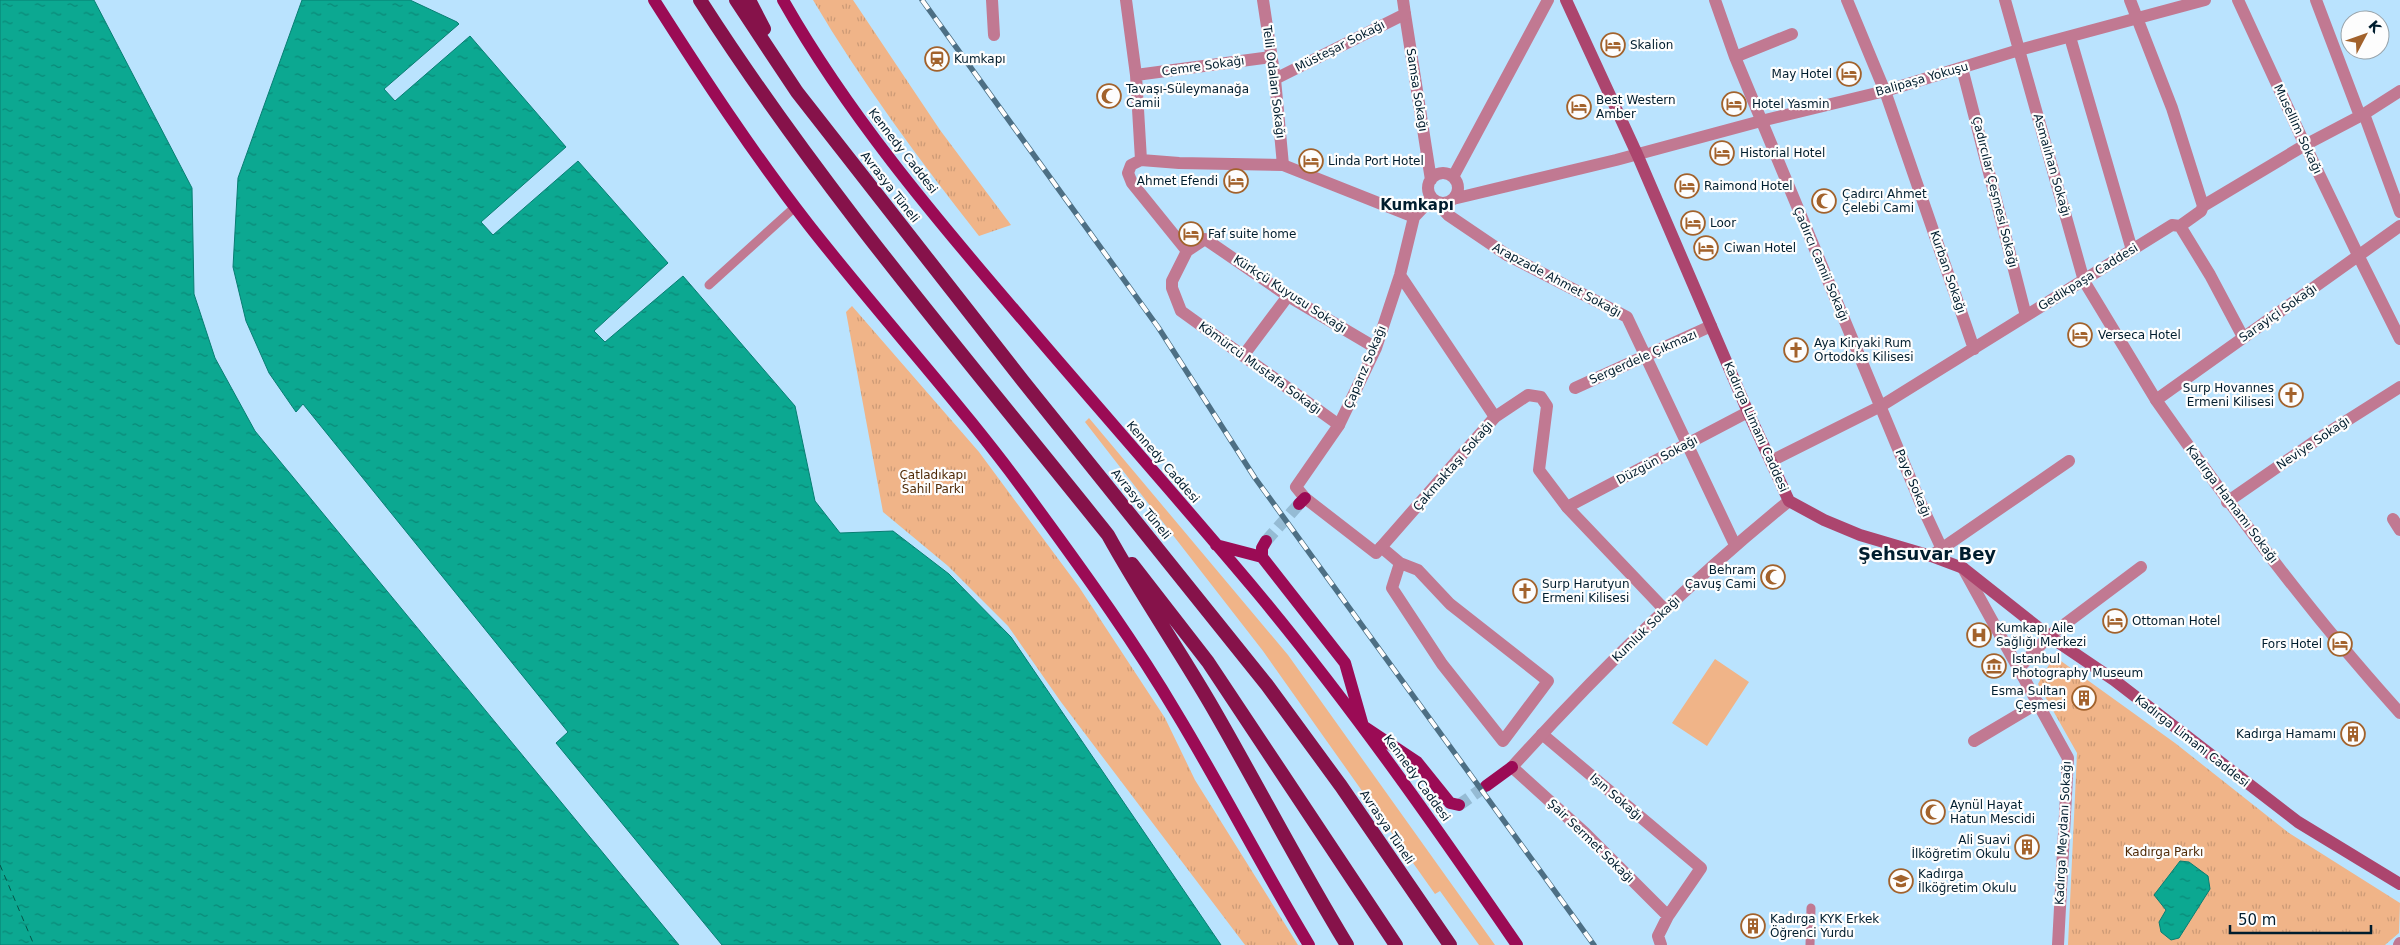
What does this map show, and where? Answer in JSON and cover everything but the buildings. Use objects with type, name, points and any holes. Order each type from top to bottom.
[{"type":"highway","points":[[700,0],[768,103],[816,168],[1208,662],[1396,945]]},
{"type":"highway","points":[[736,0],[797,92]]},
{"type":"highway","points":[[749,0],[797,92]]},
{"type":"highway","name":"Avrasya Tüneli","points":[[797,92],[1023,381],[1267,685],[1341,786],[1450,945]]},
{"type":"highway","points":[[1108,535],[1145,601],[1214,709],[1318,898],[1347,945]]},
{"type":"main road","points":[[654,0],[715,96],[764,167],[854,282],[976,426],[1104,602],[1176,711],[1309,945]]},
{"type":"main road","name":"Kennedy Caddesi","points":[[783,0],[830,76],[968,256],[1257,593],[1363,726],[1517,945]]},
{"type":"main road","name":"Kadırga Limanı Caddesi","points":[[1566,0],[1637,154],[1748,412],[1789,501],[1824,520],[1860,535],[1931,556],[1963,568],[2049,636],[2114,680],[2298,822],[2400,883]]},
{"type":"main road","points":[[1262,557],[1262,548],[1266,541]]},
{"type":"main road","points":[[1216,545],[1262,557],[1345,663],[1363,726],[1417,762],[1450,802],[1459,805]]},
{"type":"main road","points":[[1486,786],[1512,767]]},
{"type":"street","points":[[992,0],[994,35]]},
{"type":"street","points":[[1126,0],[1136,75],[1141,160]]},
{"type":"street","name":"Telli Odaları Sokağı","points":[[1263,0],[1275,79],[1283,165]]},
{"type":"street","name":"Samsa Sokağı","points":[[1404,0],[1431,180]]},
{"type":"street","points":[[1453,177],[1548,0]]},
{"type":"street","name":"Çadırcı Camii Sokağı","points":[[1715,0],[1735,57],[1761,121],[1881,406]]},
{"type":"street","name":"Kurban Sokağı","points":[[1847,0],[1885,90],[1974,349]]},
{"type":"street","name":"Asmalıhan Sokağı","points":[[2005,0],[2084,280]]},
{"type":"street","points":[[2130,0],[2172,108],[2203,206]]},
{"type":"street","name":"Balipaşa Yokuşu","points":[[1454,199],[1885,90],[2136,17],[2205,0]]},
{"type":"street","name":"Musellim Sokağı","points":[[2238,0],[2305,145],[2400,339]]},
{"type":"street","points":[[2316,0],[2400,212]]},
{"type":"street","name":"Müsteşar Sokağı","points":[[1275,79],[1405,14]]},
{"type":"street","points":[[1735,57],[1792,34]]},
{"type":"street","points":[[2070,36],[2102,139],[2132,250]]},
{"type":"street","name":"Cemre Sokağı","points":[[1136,75],[1271,57]]},
{"type":"street","name":"Çadırcılar Çeşmesi Sokağı","points":[[1962,68],[2026,316]]},
{"type":"street","name":"Gedikpaşa Caddesi","points":[[1771,461],[1881,406],[2172,225],[2180,226],[2201,211],[2203,206],[2305,145],[2362,115],[2400,91]]},
{"type":"street","points":[[1187,252],[1132,183],[1128,173],[1131,165],[1141,160],[1179,164],[1283,165],[1414,217]]},
{"type":"street","points":[[1439,174],[1453,177],[1458,191],[1454,199],[1445,203],[1432,198],[1428,189],[1431,180],[1439,174]]},
{"type":"street","name":"Çaparız Sokağı","points":[[1378,550],[1302,501],[1296,487],[1339,425],[1376,348],[1400,275],[1414,217],[1432,198]]},
{"type":"street","name":"Arapzade Ahmet Sokağı","points":[[1432,198],[1448,215],[1507,255],[1627,317],[1735,545]]},
{"type":"street","points":[[2180,226],[2210,275],[2243,337]]},
{"type":"street","name":"Sarayiçi Sokağı","points":[[2156,400],[2400,226]]},
{"type":"street","name":"Kürkçü Kuyusu Sokağı","points":[[1187,252],[1205,239],[1288,296],[1376,348]]},
{"type":"street","name":"Kömürcü Mustafa Sokağı","points":[[1187,252],[1172,281],[1172,288],[1181,311],[1339,425]]},
{"type":"street","name":"Çakmaktaşı Sokağı","points":[[1378,550],[1496,417],[1400,275]]},
{"type":"street","name":"Kadırga Hamamı Sokağı","points":[[2084,280],[2156,400],[2227,502],[2360,669],[2400,713]]},
{"type":"street","points":[[1243,356],[1288,296]]},
{"type":"street","name":"Sergerdele Çıkmazı","points":[[1575,388],[1711,326]]},
{"type":"street","name":"Neviye Sokağı","points":[[2227,502],[2321,437],[2400,387]]},
{"type":"street","points":[[1496,417],[1528,395],[1542,397],[1547,406],[1539,470],[1566,507],[1665,610]]},
{"type":"street","name":"Paye Sokağı","points":[[1881,406],[1941,547]]},
{"type":"street","name":"Düzgün Sokağı","points":[[1566,507],[1748,412]]},
{"type":"street","points":[[1931,556],[1941,547],[2069,460]]},
{"type":"street","name":"Kumluk Sokağı","points":[[1512,767],[1542,734],[1665,610],[1735,545],[1789,501]]},
{"type":"street","points":[[2393,520],[2400,530]]},
{"type":"street","points":[[1378,550],[1400,563],[1418,570],[1450,604],[1548,681],[1504,741],[1442,664],[1392,588],[1400,563]]},
{"type":"street","points":[[2019,668],[2049,636],[2141,567]]},
{"type":"street","name":"Kadırga Meydanı Sokağı","points":[[1963,568],[2068,758],[2058,945]]},
{"type":"street","points":[[1974,741],[2038,703]]},
{"type":"street","name":"Işın Sokağı","points":[[1542,734],[1690,860],[1702,868],[1668,916]]},
{"type":"street","name":"Şair Sermet Sokağı","points":[[1512,767],[1585,833],[1668,916]]},
{"type":"street","points":[[1661,945],[1658,936],[1668,916]]},
{"type":"lane","points":[[709,285],[795,207]]},
{"type":"lane","points":[[1810,908],[1810,945]]},
{"type":"green space","points":[[813,0],[853,0],[940,130],[1011,225],[979,236],[892,121],[851,61]]},
{"type":"green space","name":"Çatladıkapı Sahil Parkı","points":[[852,306],[979,452],[1079,587],[1165,718],[1195,780],[1298,945],[1245,945],[1061,702],[1008,626],[948,566],[883,512],[846,312]]},
{"type":"green space","points":[[1089,418],[1288,655],[1495,945],[1479,945],[1440,891],[1435,894],[1263,651],[1085,422]]},
{"type":"green space","name":"Kadırga Parkı","points":[[2054,656],[2175,743],[2289,833],[2400,903],[2399,933],[2385,945],[2068,945],[2077,753],[2038,684]]},
{"type":"green space","points":[[1715,659],[1749,682],[1707,746],[1672,723]]},
{"type":"water","points":[[0,0],[94,0],[192,188],[194,294],[215,358],[255,431],[679,945],[0,945]]},
{"type":"water","points":[[302,0],[410,0],[459,24],[384,89],[395,101],[470,36],[566,147],[481,222],[493,235],[578,161],[668,263],[594,331],[605,342],[683,276],[795,406],[815,501],[840,533],[893,531],[949,574],[1011,637],[1221,945],[722,945],[556,743],[568,732],[303,404],[296,412],[269,373],[246,321],[233,267],[238,178]]},
{"type":"water","points":[[2180,861],[2189,862],[2208,876],[2210,889],[2179,938],[2171,940],[2161,932],[2159,922],[2166,910],[2154,895]]},
{"type":"ferry route","points":[[0,865],[34,945]]},
{"type":"tunnel","points":[[1266,541],[1299,504]]},
{"type":"tunnel","points":[[1459,805],[1486,786]]},
{"type":"railway","points":[[922,0],[1158,327],[1255,478],[1594,945]]},
{"type":"place","name":"Skalion","points":[[1613,45]]},
{"type":"place","name":"Kumkapı","points":[[937,59]]},
{"type":"place","name":"May Hotel","points":[[1849,74]]},
{"type":"place","name":"Tavaşı-Süleymanağa Camii","points":[[1109,96]]},
{"type":"place","name":"Hotel Yasmin","points":[[1734,104]]},
{"type":"place","name":"Best Western Amber","points":[[1579,107]]},
{"type":"place","name":"Historial Hotel","points":[[1722,153]]},
{"type":"place","name":"Linda Port Hotel","points":[[1311,161]]},
{"type":"place","name":"Ahmet Efendi","points":[[1236,181]]},
{"type":"place","name":"Raimond Hotel","points":[[1687,186]]},
{"type":"place","name":"Çadırcı Ahmet Çelebi Cami","points":[[1824,201]]},
{"type":"place","name":"Loor","points":[[1693,223]]},
{"type":"place","name":"Faf suite home","points":[[1191,234]]},
{"type":"place","name":"Ciwan Hotel","points":[[1706,248]]},
{"type":"place","name":"Verseca Hotel","points":[[2080,335]]},
{"type":"place","name":"Aya Kiryaki Rum Ortodoks Kilisesi","points":[[1796,350]]},
{"type":"place","name":"Surp Hovannes Ermeni Kilisesi","points":[[2291,395]]},
{"type":"place","name":"Behram Çavuş Cami","points":[[1773,577]]},
{"type":"place","name":"Surp Harutyun Ermeni Kilisesi","points":[[1525,591]]},
{"type":"place","name":"Ottoman Hotel","points":[[2115,621]]},
{"type":"place","name":"Kumkapı Aile Sağlığı Merkezi","points":[[1979,635]]},
{"type":"place","name":"Fors Hotel","points":[[2340,644]]},
{"type":"place","name":"Istanbul Photography Museum","points":[[1994,666]]},
{"type":"place","name":"Esma Sultan Çeşmesi","points":[[2084,698]]},
{"type":"place","name":"Kadırga Hamamı","points":[[2353,734]]},
{"type":"place","name":"Aynül Hayat Hatun Mescidi","points":[[1933,812]]},
{"type":"place","name":"Ali Suavi İlköğretim Okulu","points":[[2027,847]]},
{"type":"place","name":"Kadırga İlköğretim Okulu","points":[[1901,881]]},
{"type":"place","name":"Kadırga KYK Erkek Öğrenci Yurdu","points":[[1753,926]]},
{"type":"district","name":"Kumkapı","points":[[1417,205]]},
{"type":"district","name":"Şehsuvar Bey","points":[[1927,554]]}]
